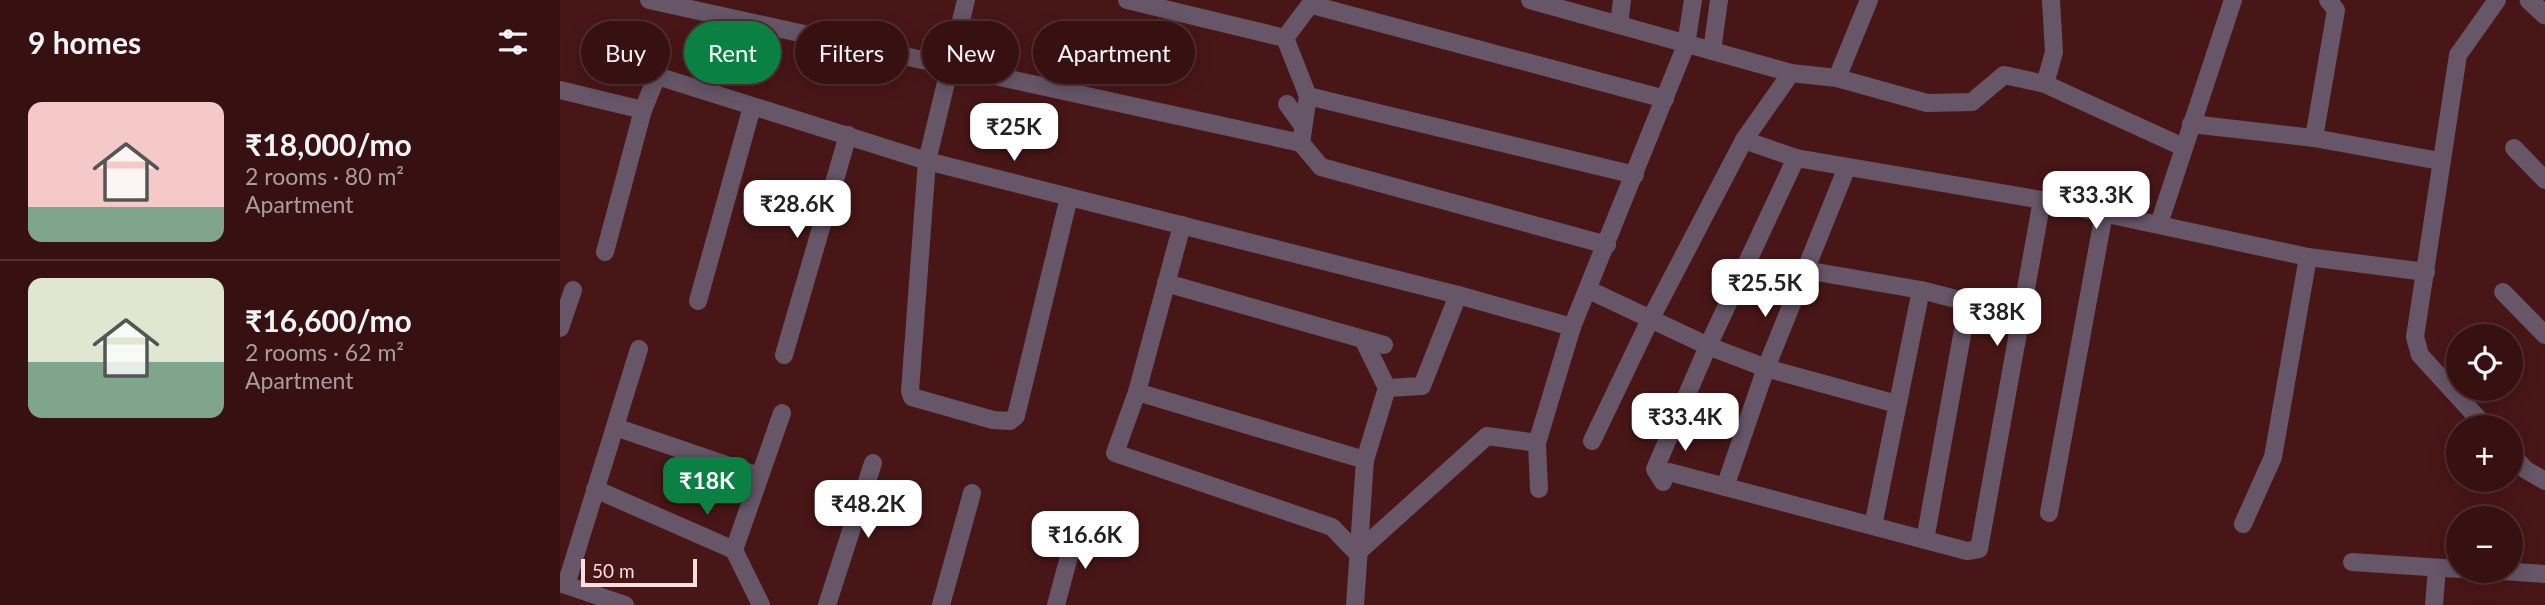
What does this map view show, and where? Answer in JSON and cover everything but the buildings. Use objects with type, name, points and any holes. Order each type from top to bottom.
[{"type":"street","points":[[649,0],[684,4],[922,61]]},
{"type":"street","points":[[961,21],[966,0]]},
{"type":"street","points":[[1127,0],[1285,38]]},
{"type":"street","points":[[1530,0],[1791,73],[1837,78],[1927,103],[1972,102],[2004,75],[2045,84],[2183,148]]},
{"type":"street","points":[[1619,24],[1622,0]]},
{"type":"street","points":[[1539,489],[1537,443],[1572,327],[1686,45],[1692,0]]},
{"type":"street","points":[[1712,51],[1719,0]]},
{"type":"street","points":[[1837,78],[1869,0]]},
{"type":"street","points":[[2045,84],[2054,52],[2051,0]]},
{"type":"street","points":[[2159,224],[2233,0]]},
{"type":"street","points":[[2315,138],[2336,10],[2328,0]]},
{"type":"street","points":[[2475,415],[2420,355],[2415,337],[2440,161],[2459,55],[2497,0]]},
{"type":"street","points":[[2529,0],[2545,15]]},
{"type":"street","points":[[1285,38],[1303,11],[1308,6],[1317,6],[1665,99]]},
{"type":"street","points":[[1285,38],[1308,96],[1302,135]]},
{"type":"street","points":[[1592,441],[1650,320],[1744,140],[1791,73]]},
{"type":"street","points":[[604,252],[643,110],[657,76],[927,161],[1458,295],[1572,327]]},
{"type":"street","points":[[1019,81],[1302,135]]},
{"type":"street","points":[[945,84],[927,161],[910,391],[917,401],[993,420],[1010,422],[1016,416],[1069,197]]},
{"type":"street","points":[[560,90],[643,110]]},
{"type":"street","points":[[1308,96],[1635,176]]},
{"type":"street","points":[[1287,104],[1321,167],[1607,245]]},
{"type":"street","points":[[698,301],[752,107]]},
{"type":"street","points":[[2191,124],[2315,138],[2440,161]]},
{"type":"street","points":[[783,355],[848,135]]},
{"type":"street","points":[[1744,140],[1796,158],[2042,200],[2308,257],[2426,272]]},
{"type":"street","points":[[2514,148],[2545,180]]},
{"type":"street","points":[[1796,158],[1708,346],[1655,469],[1666,477],[1725,487],[1968,551],[1979,550],[2042,200]]},
{"type":"street","points":[[1725,487],[1766,368],[1847,167]]},
{"type":"street","points":[[2049,513],[2104,213]]},
{"type":"street","points":[[1182,225],[1137,392],[1115,453],[1332,527],[1357,565]]},
{"type":"street","points":[[2243,524],[2273,457],[2308,257]]},
{"type":"street","points":[[1805,270],[1921,290],[2022,316]]},
{"type":"street","points":[[1166,283],[1384,345]]},
{"type":"street","points":[[560,328],[573,290]]},
{"type":"street","points":[[1589,290],[1708,346],[1766,368],[1897,404]]},
{"type":"street","points":[[1873,527],[1921,290]]},
{"type":"street","points":[[2503,292],[2545,334]]},
{"type":"street","points":[[1387,388],[1422,386],[1458,295]]},
{"type":"street","points":[[1925,540],[1968,302]]},
{"type":"street","points":[[1355,605],[1365,460],[1387,388],[1363,339]]},
{"type":"street","points":[[625,605],[605,602],[563,584],[639,349]]},
{"type":"street","points":[[1137,392],[1365,460]]},
{"type":"street","points":[[734,550],[782,413]]},
{"type":"street","points":[[615,427],[759,475]]},
{"type":"street","points":[[1357,565],[1487,436],[1537,443]]},
{"type":"street","points":[[827,605],[873,463]]},
{"type":"street","points":[[2523,467],[2545,481]]},
{"type":"street","points":[[595,489],[734,550],[761,605]]},
{"type":"street","points":[[941,605],[971,494]]},
{"type":"street","points":[[1056,605],[1077,527]]},
{"type":"street","points":[[2352,562],[2446,568]]},
{"type":"street","points":[[2434,605],[2437,568]]},
{"type":"street","points":[[2523,572],[2545,574]]}]
